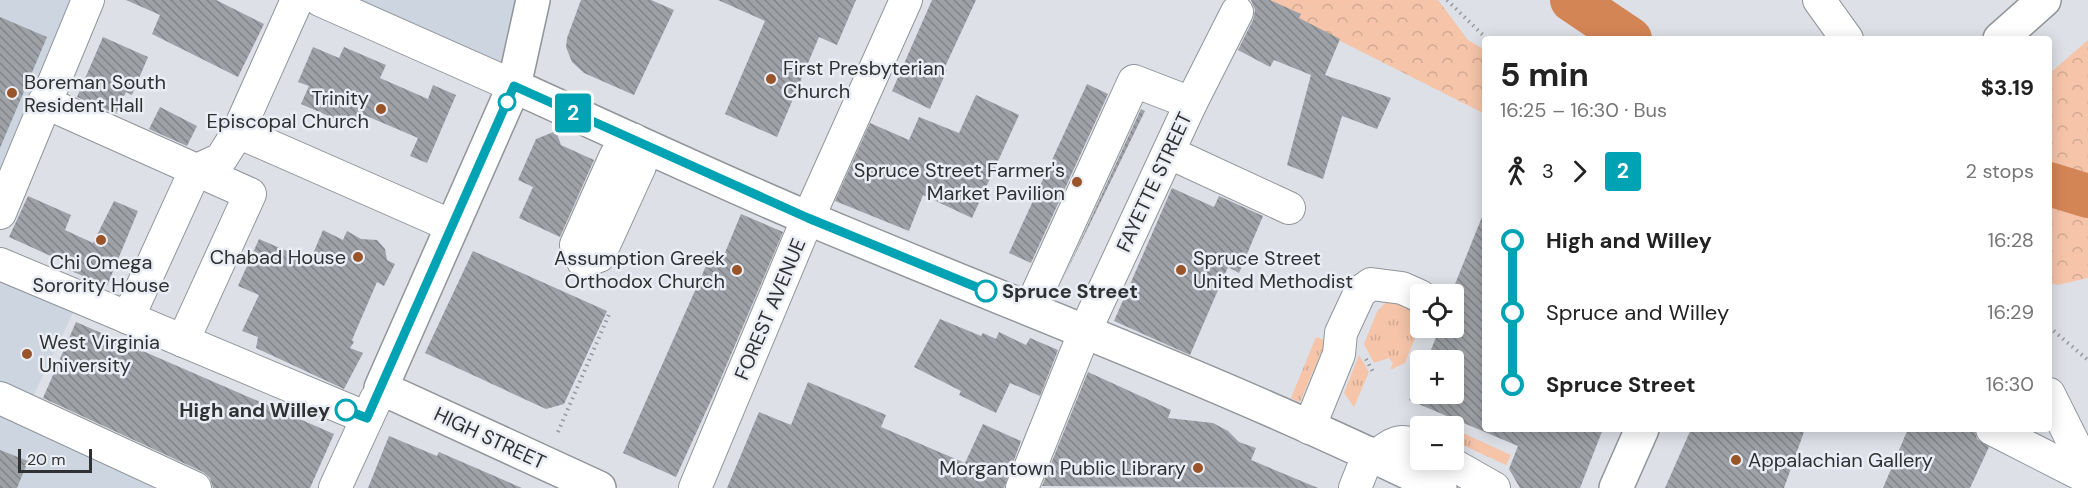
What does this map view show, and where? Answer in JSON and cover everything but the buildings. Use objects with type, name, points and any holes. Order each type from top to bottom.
[{"type":"main road","points":[[381,388],[514,86],[533,0]]},
{"type":"main road","points":[[2003,36],[2044,0]]},
{"type":"main road","points":[[514,86],[808,218],[1085,331],[1373,455],[1440,488]]},
{"type":"main road","name":"HIGH STREET","points":[[381,388],[599,488]]},
{"type":"main road","points":[[1616,488],[1641,432]]},
{"type":"street","points":[[0,213],[88,0]]},
{"type":"street","points":[[128,318],[195,171],[221,159],[238,132],[297,0]]},
{"type":"street","points":[[320,0],[514,86]]},
{"type":"street","name":"FOREST AVENUE","points":[[695,488],[808,218],[906,0]]},
{"type":"street","points":[[1819,0],[1845,36]]},
{"type":"street","name":"FAYETTE STREET","points":[[1022,488],[1085,331],[1170,153],[1191,103],[1237,12]]},
{"type":"street","points":[[1030,309],[1134,81],[1191,103]]},
{"type":"street","points":[[44,102],[250,194],[183,341]]},
{"type":"street","points":[[238,132],[452,226]]},
{"type":"street","points":[[583,261],[576,245],[616,155],[634,140]]},
{"type":"street","points":[[1170,153],[1289,208]]},
{"type":"street","points":[[1,268],[128,318],[367,418]]},
{"type":"street","points":[[1310,428],[1339,354],[1360,337],[1374,300],[1386,286],[1410,292]]},
{"type":"street","points":[[335,488],[381,388]]},
{"type":"street","points":[[0,398],[195,488]]},
{"type":"street","points":[[2052,400],[2088,472]]},
{"type":"street","points":[[1998,432],[2088,478]]},
{"type":"street","points":[[1355,488],[1373,455],[1394,441],[1403,440],[1410,443]]},
{"type":"street","points":[[1462,470],[1494,488]]},
{"type":"path","points":[[1446,0],[1484,36]]},
{"type":"path","points":[[558,432],[610,312]]},
{"type":"path","points":[[2052,330],[2088,360]]},
{"type":"shaded area","points":[[0,0],[89,0],[0,215]]},
{"type":"shaded area","points":[[321,0],[531,0],[514,86]]},
{"type":"shaded area","name":"West Virginia University","points":[[0,264],[80,298],[27,409],[176,488],[0,488]]},
{"type":"green space","points":[[1259,0],[1438,0],[1468,40],[1482,48],[1482,112]]},
{"type":"green space","points":[[2088,40],[2088,278],[2058,285],[2052,284],[2052,71]]},
{"type":"green space","points":[[1399,301],[1410,306],[1410,338],[1415,338],[1405,363],[1390,370],[1393,363],[1389,358],[1374,363],[1364,344],[1377,312],[1386,302]]},
{"type":"green space","points":[[1316,337],[1326,341],[1300,402],[1291,398]]},
{"type":"green space","points":[[1359,355],[1369,372],[1354,407],[1344,393]]},
{"type":"green space","points":[[1464,434],[1511,455],[1506,465],[1464,446]]},
{"type":"waterway","points":[[1572,0],[1626,36]]},
{"type":"waterway","points":[[2052,185],[2088,196]]},
{"type":"bus line","name":"2","points":[[346,410],[367,418],[514,86],[808,218],[986,291]]},
{"type":"place","name":"First Presbyterian Church","points":[[771,79]]},
{"type":"place","name":"Boreman South Resident Hall","points":[[12,93]]},
{"type":"place","name":"Trinity Episcopal Church","points":[[381,109]]},
{"type":"place","name":"Spruce Street Farmer's Market Pavilion","points":[[1077,182]]},
{"type":"place","name":"Chi Omega Sorority House","points":[[101,240]]},
{"type":"place","name":"Chabad House","points":[[358,257]]},
{"type":"place","name":"Assumption Greek Orthodox Church","points":[[737,270]]},
{"type":"place","name":"Spruce Street United Methodist","points":[[1181,270]]},
{"type":"place","name":"Spruce Street","points":[[986,291]]},
{"type":"place","name":"West Virginia University","points":[[27,354]]},
{"type":"place","name":"High and Willey","points":[[346,410]]},
{"type":"place","name":"Appalachian Gallery","points":[[1736,460]]},
{"type":"place","name":"Morgantown Public Library","points":[[1198,468]]}]
